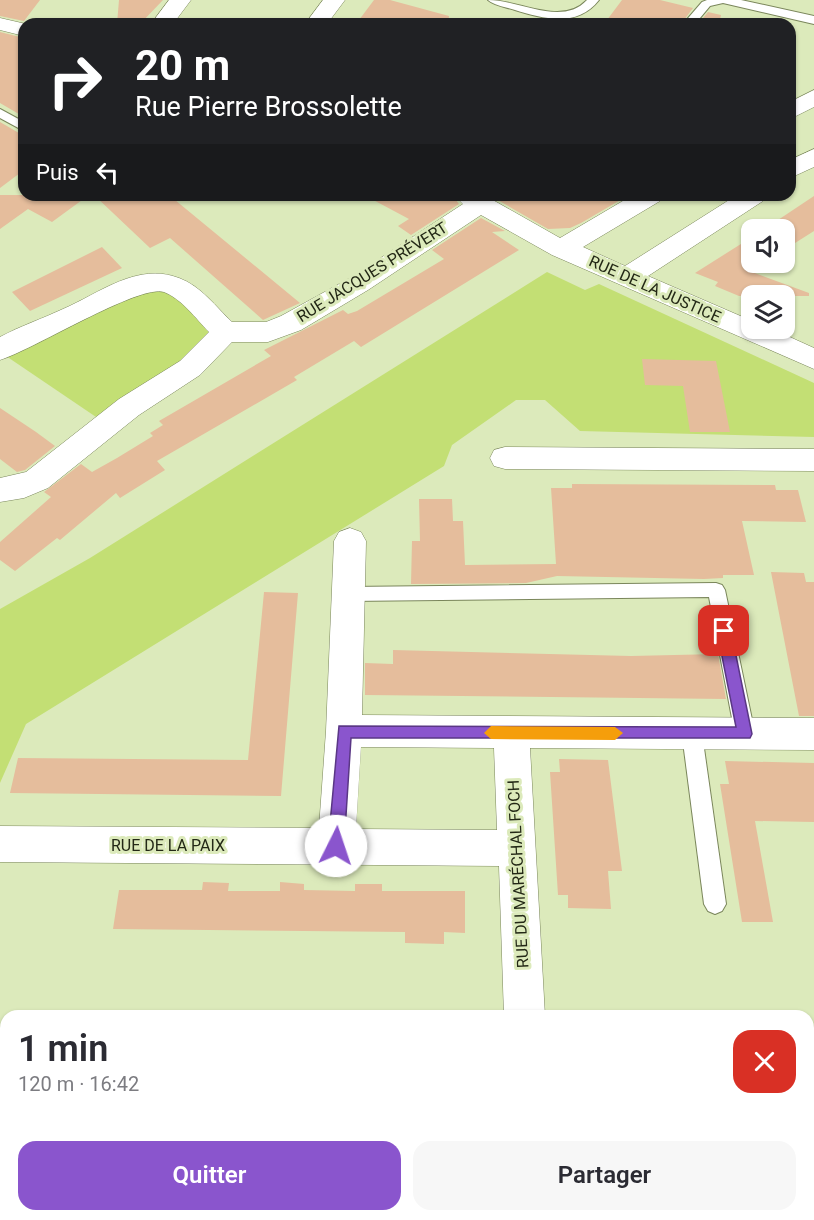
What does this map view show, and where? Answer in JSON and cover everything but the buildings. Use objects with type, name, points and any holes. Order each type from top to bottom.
[{"type":"street","points":[[166,18],[180,0]]},
{"type":"street","points":[[320,18],[334,0]]},
{"type":"street","points":[[0,24],[18,28]]},
{"type":"street","points":[[796,108],[814,97]]},
{"type":"street","points":[[796,167],[814,156]]},
{"type":"street","name":"RUE JACQUES PRÉVERT","points":[[225,332],[256,333],[291,324],[359,284],[470,201]]},
{"type":"street","name":"RUE DE LA JUSTICE","points":[[477,201],[561,249],[814,359]]},
{"type":"street","points":[[561,249],[641,201]]},
{"type":"street","points":[[627,277],[745,201]]},
{"type":"street","points":[[0,350],[37,328],[75,315],[130,288],[156,282],[177,288],[225,332],[190,368],[129,407],[37,480],[24,486],[0,490]]},
{"type":"street","points":[[506,458],[814,460]]},
{"type":"street","points":[[336,846],[344,731],[350,541]]},
{"type":"street","points":[[344,731],[814,734]]},
{"type":"street","name":"RUE DU MARÉCHAL FOCH","points":[[511,733],[525,1010]]},
{"type":"street","name":"RUE DE LA PAIX","points":[[0,844],[517,848]]},
{"type":"lane","points":[[494,0],[544,13],[567,16],[581,12],[593,0]]},
{"type":"lane","points":[[694,18],[706,4],[720,0]]},
{"type":"lane","points":[[726,0],[814,20]]},
{"type":"lane","points":[[0,113],[18,124]]},
{"type":"lane","points":[[348,594],[716,590],[745,734]]},
{"type":"lane","points":[[692,734],[715,904]]},
{"type":"green space","points":[[547,272],[585,290],[599,284],[814,383],[814,437],[580,431],[545,400],[516,400],[452,445],[444,466],[26,724],[0,783],[0,609],[90,558]]},
{"type":"green space","points":[[149,289],[172,292],[210,329],[210,339],[102,421],[6,356],[34,337]]},
{"type":"slow traffic","points":[[491,733],[615,733]]},
{"type":"route","points":[[336,846],[344,731],[745,734],[724,631]]}]
